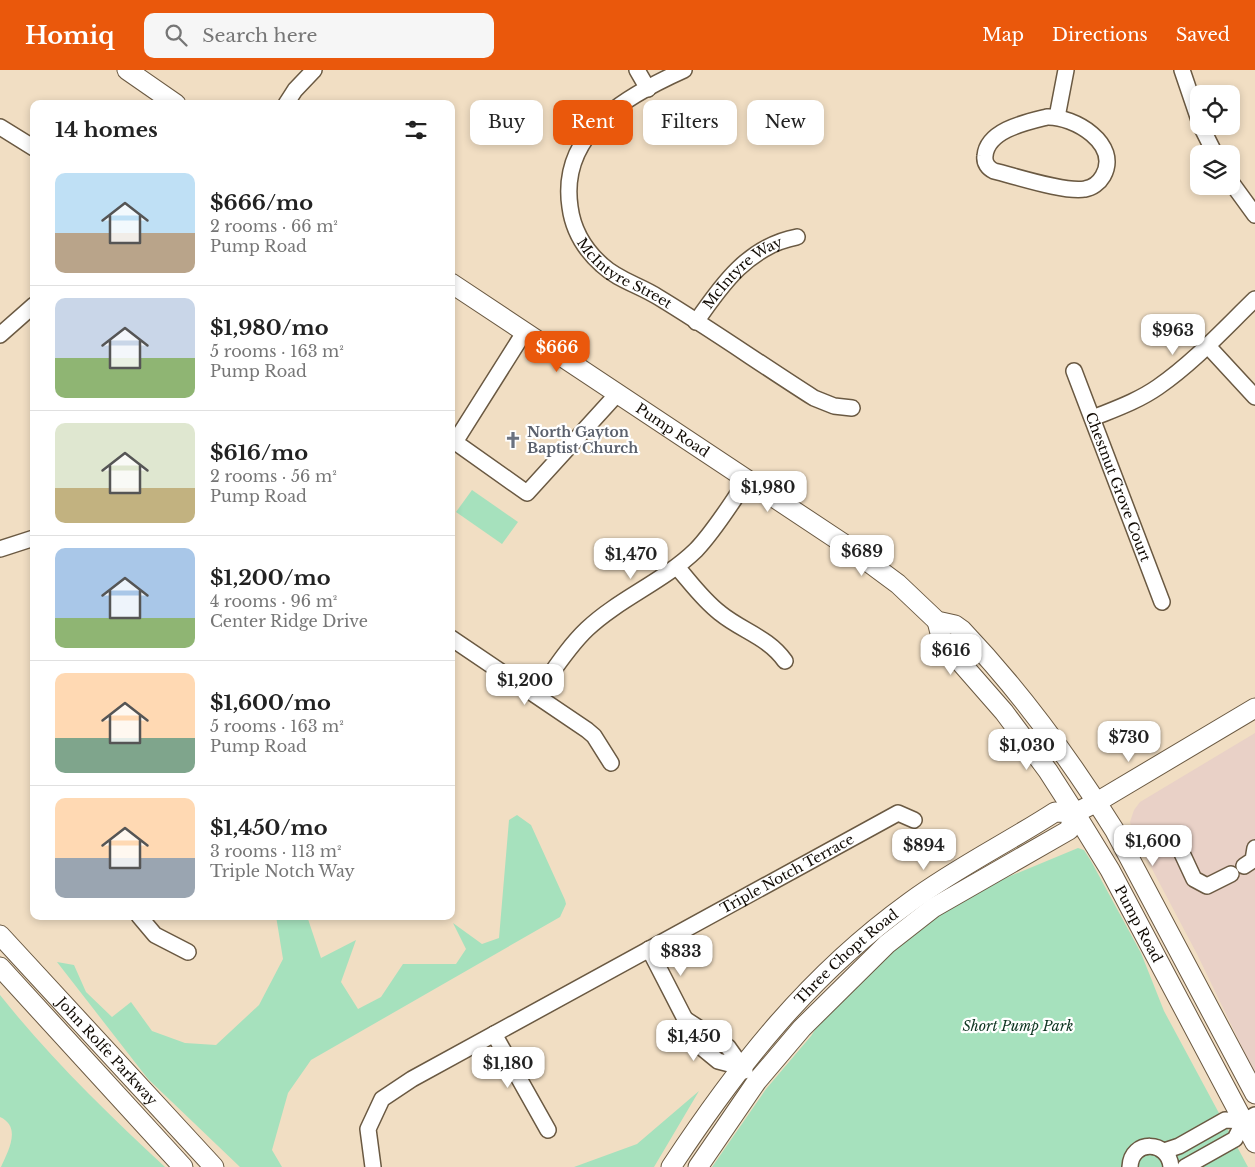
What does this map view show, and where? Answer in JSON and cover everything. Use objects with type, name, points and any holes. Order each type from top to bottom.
[{"type":"main road","points":[[127,70],[170,100]]},
{"type":"main road","name":"Pump Road","points":[[455,286],[748,479],[876,567],[938,621],[955,624],[985,654],[1056,741],[1097,802],[1122,845],[1255,1094]]},
{"type":"main road","name":"Pump Road","points":[[938,621],[941,637],[948,648],[1026,740],[1075,813],[1110,870],[1249,1118],[1255,1143]]},
{"type":"main road","name":"Three Chopt Road","points":[[670,1167],[716,1098],[774,1026],[834,963],[909,902],[940,880],[1055,812],[1075,813],[1097,802],[1255,708]]},
{"type":"main road","name":"Three Chopt Road","points":[[698,1167],[757,1081],[802,1028],[887,944],[933,908],[1069,830],[1075,813]]},
{"type":"main road","name":"John Rolfe Parkway","points":[[0,935],[214,1167]]},
{"type":"main road","name":"John Rolfe Parkway","points":[[0,967],[183,1167]]},
{"type":"street","points":[[289,100],[314,70]]},
{"type":"street","points":[[637,70],[648,89]]},
{"type":"street","name":"McIntyre Street","points":[[684,70],[607,114],[583,140],[569,174],[568,191],[572,218],[584,247],[616,276],[656,296],[814,398],[834,406],[852,408]]},
{"type":"street","points":[[1057,117],[1066,70]]},
{"type":"street","points":[[1182,70],[1190,94]]},
{"type":"street","points":[[1057,117],[1080,125],[1104,148],[1107,164],[1104,173],[1094,185],[1079,190],[994,171],[986,164],[984,159],[988,144],[1001,133],[1037,120],[1057,117]]},
{"type":"street","points":[[0,127],[30,146]]},
{"type":"street","points":[[1240,194],[1255,215]]},
{"type":"street","name":"McIntyre Way","points":[[696,322],[717,290],[742,264],[772,245],[797,237]]},
{"type":"street","points":[[1093,418],[1133,401],[1158,387],[1255,300]]},
{"type":"street","points":[[0,335],[30,309]]},
{"type":"street","points":[[525,331],[455,442],[527,493],[618,393]]},
{"type":"street","points":[[1206,345],[1255,397]]},
{"type":"street","name":"Chestnut Grove Court","points":[[1074,371],[1162,602]]},
{"type":"street","points":[[536,695],[573,644],[588,628],[677,567],[712,531],[748,479]]},
{"type":"street","points":[[0,549],[30,539]]},
{"type":"street","points":[[677,567],[702,597],[720,613],[772,645],[785,661]]},
{"type":"street","points":[[455,641],[594,736],[610,763]]},
{"type":"street","name":"Triple Notch Terrace","points":[[373,1167],[368,1129],[382,1099],[412,1079],[898,813],[914,820]]},
{"type":"street","points":[[1173,834],[1194,879],[1207,886],[1254,860],[1255,848]]},
{"type":"street","points":[[142,920],[155,935],[188,952]]},
{"type":"street","points":[[649,949],[685,1019],[728,1047],[741,1068],[757,1081]]},
{"type":"street","points":[[494,1034],[548,1130]]},
{"type":"street","points":[[1164,1151],[1179,1146],[1225,1120],[1249,1118]]},
{"type":"street","points":[[1184,1167],[1235,1139],[1249,1118]]},
{"type":"street","points":[[1127,1165],[1133,1155],[1144,1146],[1158,1147],[1164,1151],[1168,1155],[1171,1167]]},
{"type":"shaded area","points":[[1255,733],[1255,1074],[1197,954],[1133,833],[1130,822],[1134,810],[1140,802]]},
{"type":"green space","points":[[472,490],[518,522],[502,544],[456,512]]},
{"type":"green space","points":[[517,815],[531,825],[565,900],[566,904],[560,917],[311,1060],[288,1093],[272,1150],[282,1167],[240,1167],[148,1079],[57,962],[74,965],[86,992],[112,1017],[131,1002],[152,1031],[185,1043],[216,1045],[259,1005],[283,959],[277,920],[308,920],[321,958],[356,940],[341,982],[358,1009],[381,997],[403,964],[456,964],[466,949],[453,923],[482,944],[499,938],[509,820]]},
{"type":"green space","name":"Short Pump Park","points":[[1078,848],[1084,850],[1091,861],[1141,953],[1164,1011],[1248,1167],[712,1167],[766,1089],[811,1036],[846,982],[933,908]]},
{"type":"green space","points":[[0,995],[79,1084],[165,1167],[1,1167],[10,1147],[12,1133],[7,1121],[0,1117]]},
{"type":"green space","points":[[699,1091],[654,1167],[574,1167],[637,1144]]},
{"type":"place","name":"North Gayton Baptist Church","points":[[513,440]]}]
